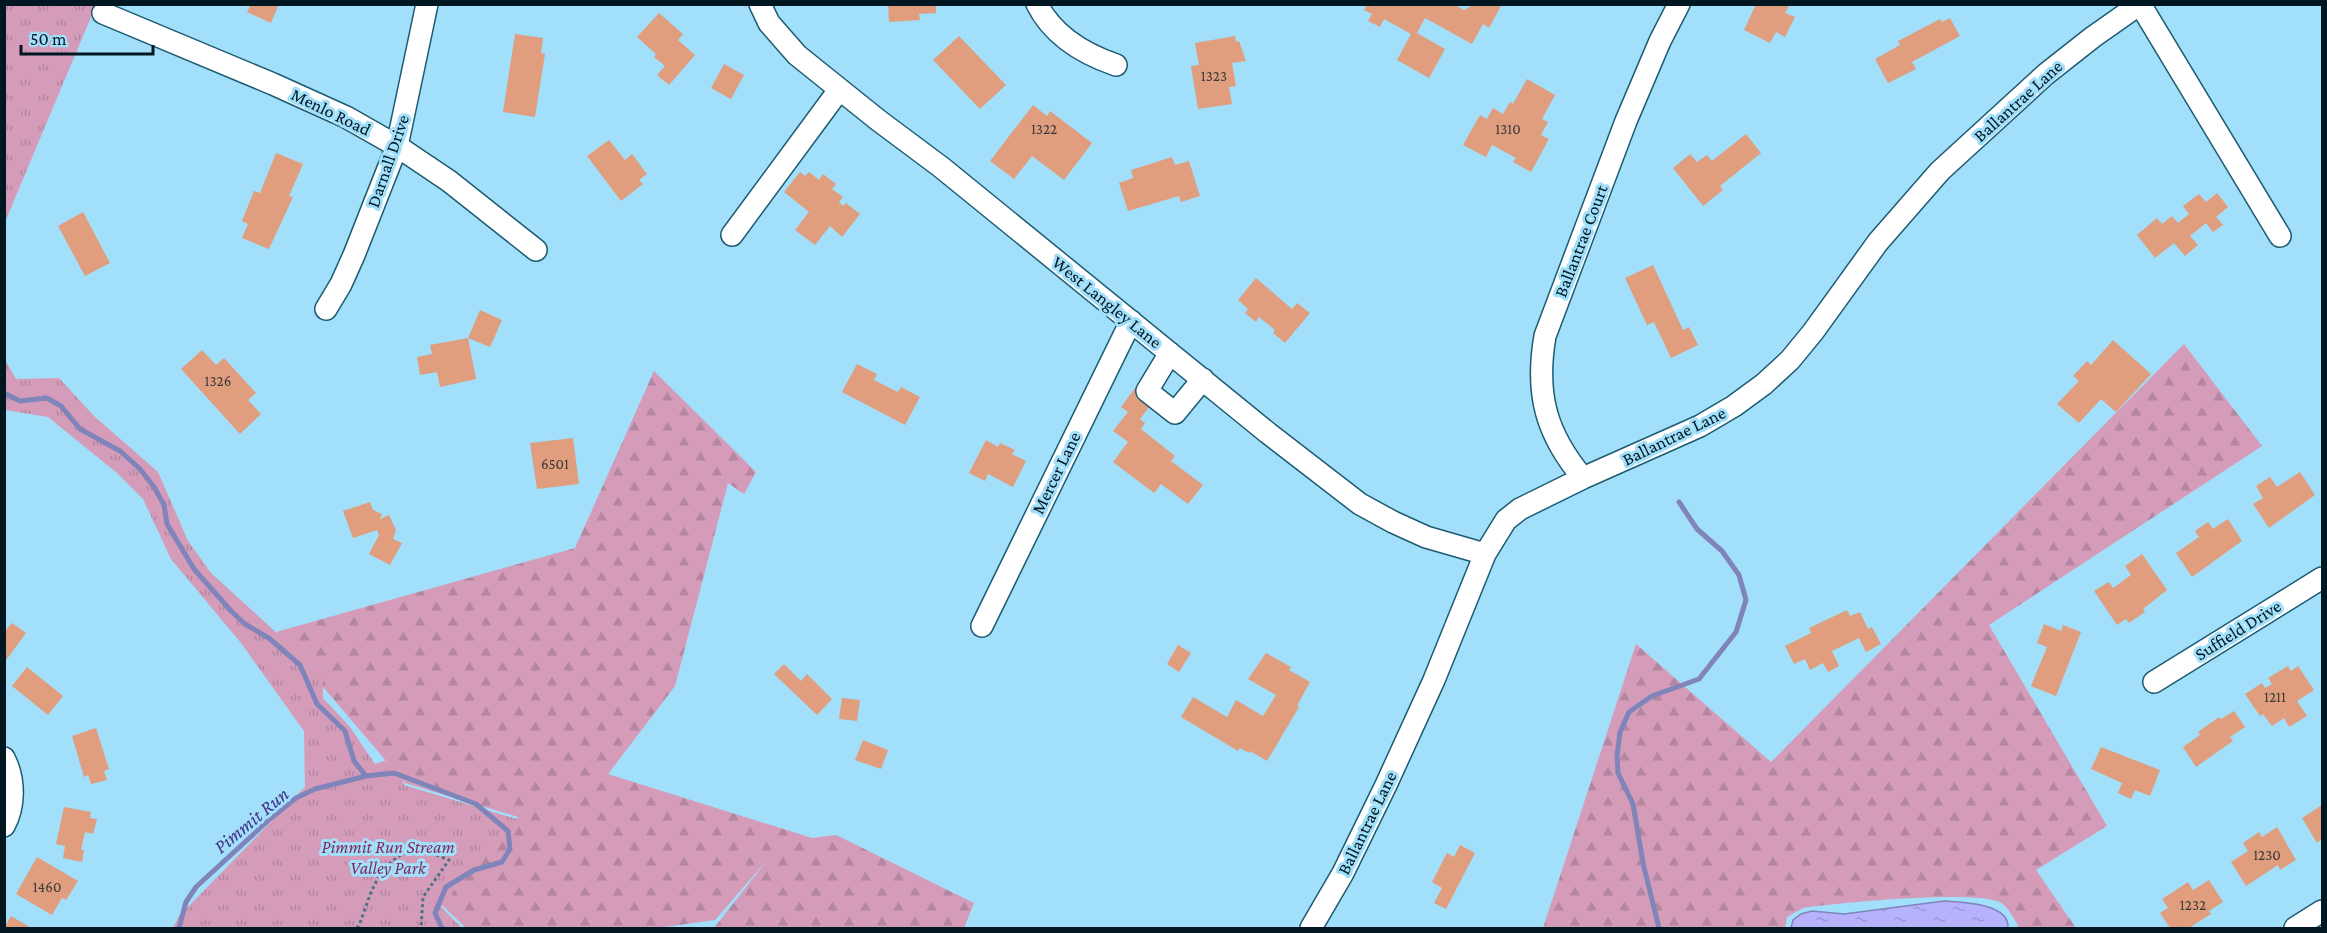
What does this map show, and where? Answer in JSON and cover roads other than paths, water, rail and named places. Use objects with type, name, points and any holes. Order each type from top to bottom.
[{"type":"street","name":"Darnall Drive","points":[[326,309],[341,284],[354,255],[397,146],[427,4]]},
{"type":"street","name":"West Langley Lane","points":[[760,4],[769,23],[784,42],[839,90],[941,167],[1360,504],[1426,537],[1485,554]]},
{"type":"street","points":[[1037,4],[1054,28],[1072,44],[1093,57],[1116,65]]},
{"type":"street","name":"Ballantrae Court","points":[[1583,478],[1559,445],[1546,414],[1541,380],[1545,336],[1626,120],[1660,41],[1679,4]]},
{"type":"street","points":[[2140,4],[2280,236]]},
{"type":"street","name":"Ballantrae Lane","points":[[1311,928],[1343,873],[1386,785],[1434,680],[1485,554],[1506,520],[1520,509],[1583,478],[1700,426],[1734,406],[1764,384],[1790,360],[1900,214],[1940,171],[2046,74],[2140,4]]},
{"type":"street","name":"Menlo Road","points":[[103,13],[346,117],[397,146],[448,181],[536,250]]},
{"type":"street","points":[[732,236],[839,90]]},
{"type":"street","name":"Mercer Lane","points":[[982,626],[1131,321]]},
{"type":"street","points":[[1170,353],[1147,391],[1175,413],[1203,379]]},
{"type":"street","name":"Suffield Drive","points":[[2154,682],[2322,578]]},
{"type":"street","points":[[4,758],[12,785],[12,803],[4,826]]},
{"type":"street","points":[[2295,928],[2322,912]]},
{"type":"water","points":[[1944,901],[1972,903],[1993,909],[2007,920],[2008,928],[1791,928],[1793,920],[1801,914],[1812,911],[1844,914]]},
{"type":"waterway","points":[[4,393],[20,401],[47,398],[61,406],[80,429],[120,451],[140,469],[164,505],[167,524],[194,569],[245,624],[270,639],[300,665],[317,704],[345,731],[354,761],[366,776]]},
{"type":"waterway","points":[[1659,928],[1643,863],[1633,804],[1618,773],[1617,756],[1620,732],[1629,712],[1652,696],[1699,679],[1736,632],[1746,600],[1739,575],[1722,551],[1697,529],[1679,502]]},
{"type":"waterway","name":"Pimmit Run","points":[[179,928],[186,902],[196,887],[296,798],[315,789],[366,776],[394,773],[476,804],[508,831],[510,849],[502,862],[474,870],[446,887],[435,913],[442,928]]},
{"type":"park label","name":"Pimmit Run Stream Valley Park","points":[[388,857]]}]
